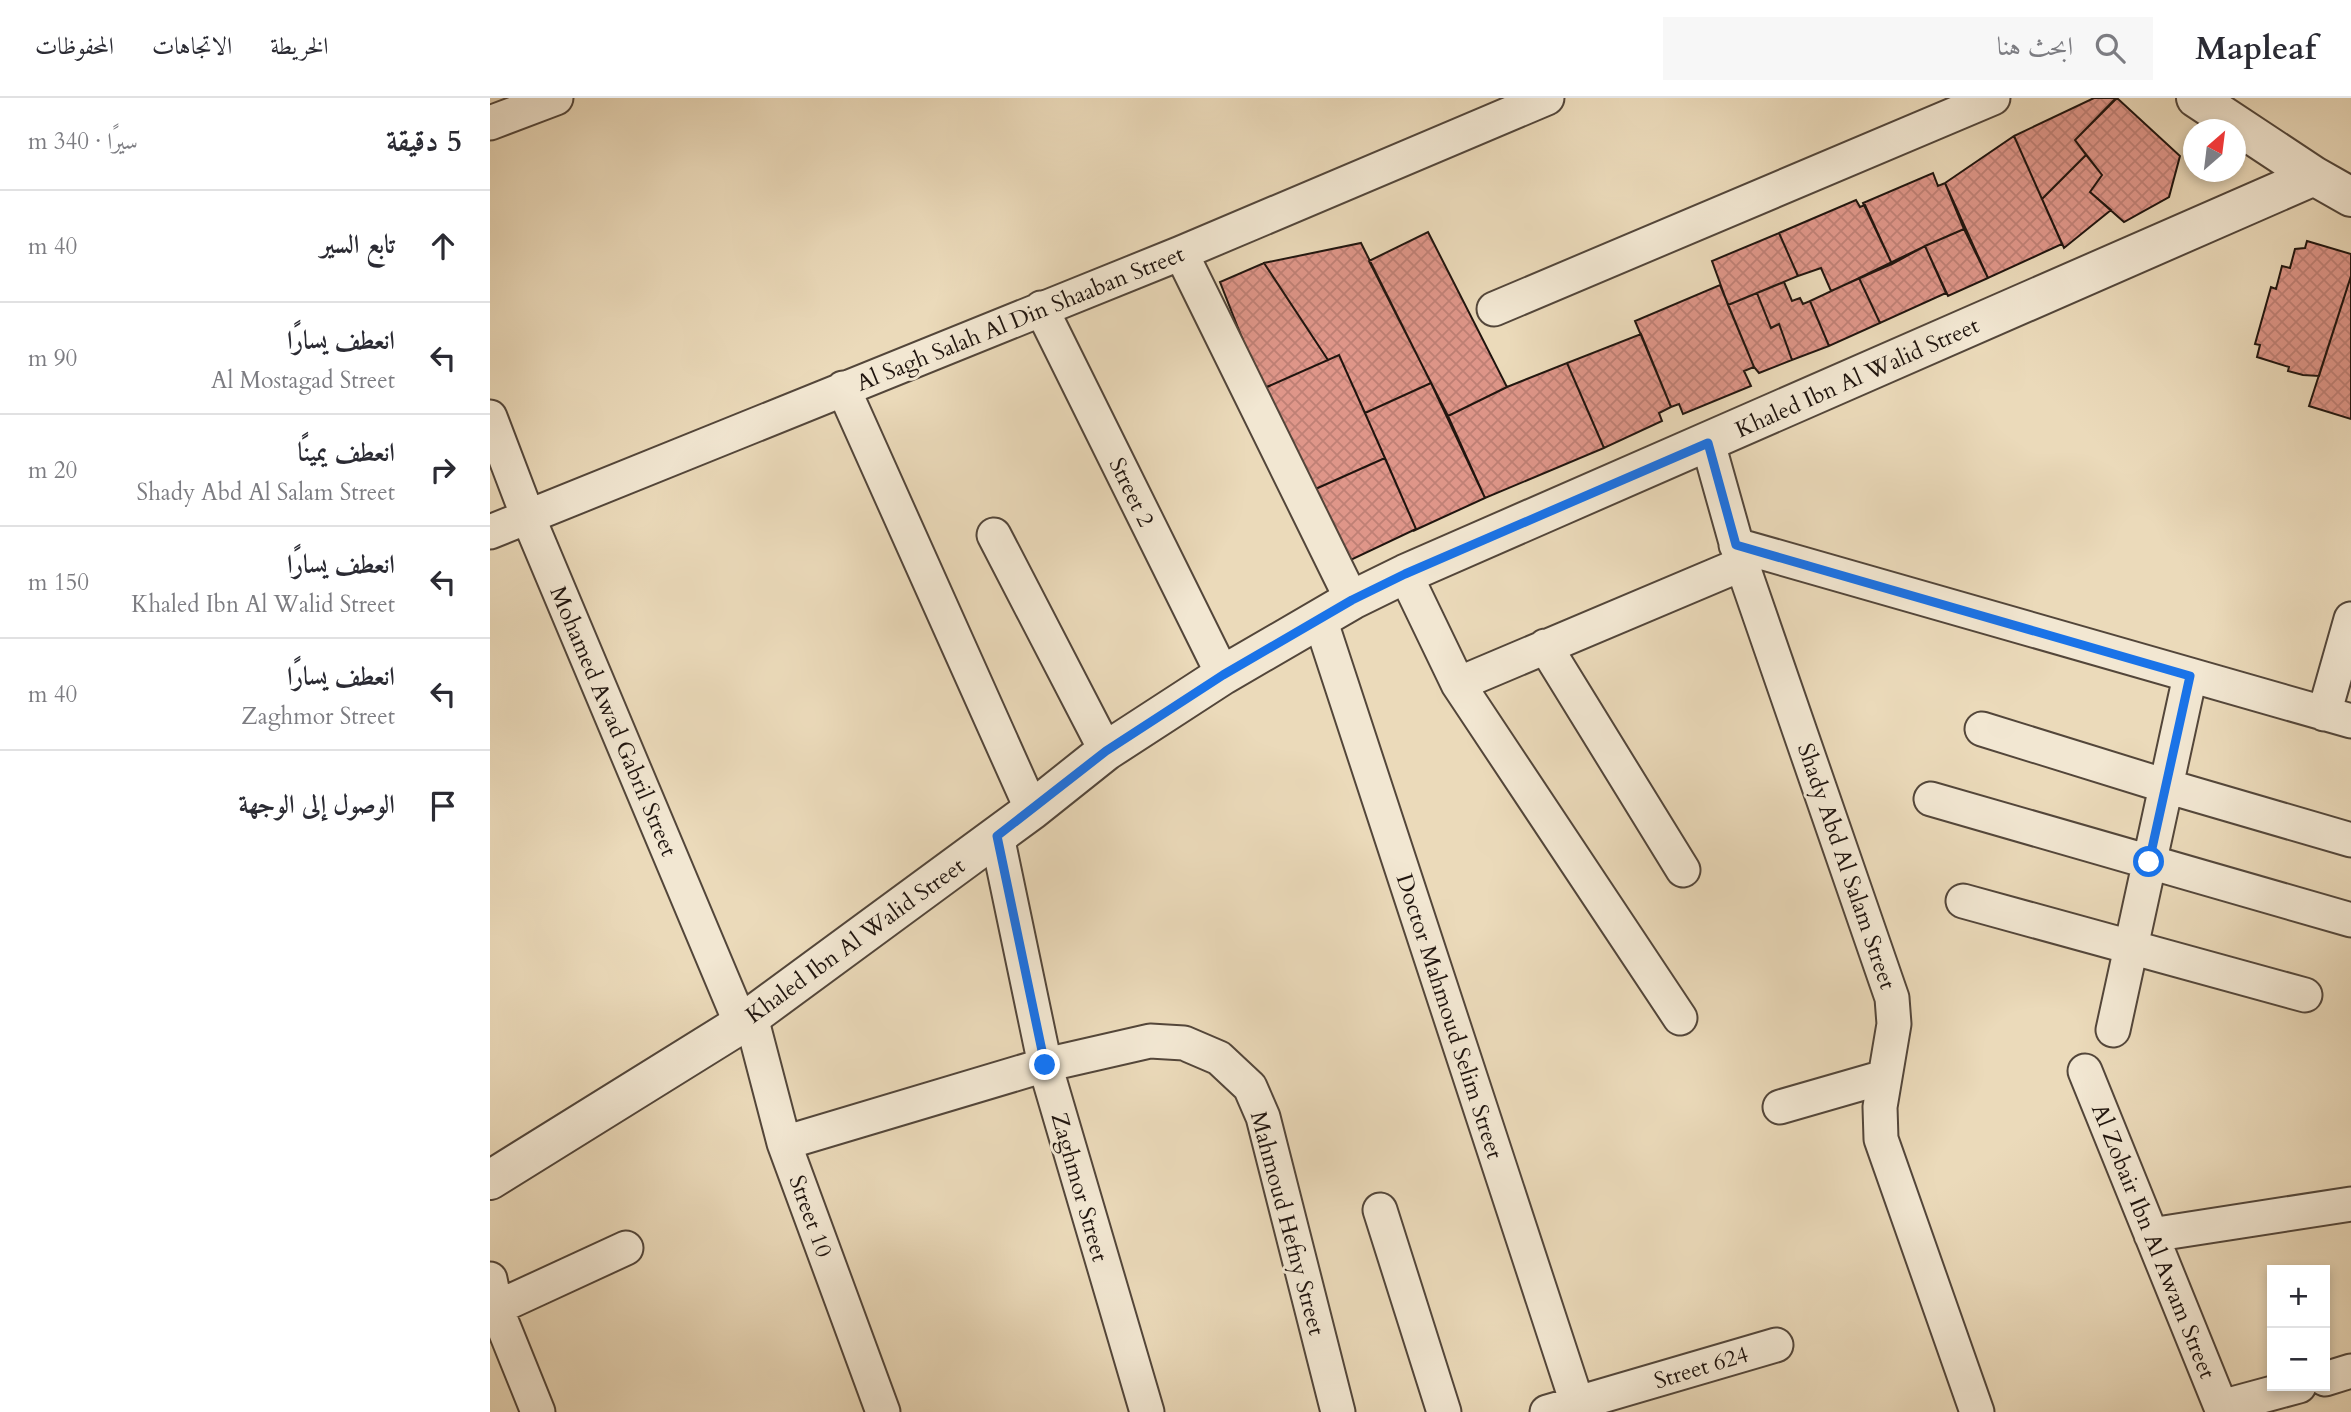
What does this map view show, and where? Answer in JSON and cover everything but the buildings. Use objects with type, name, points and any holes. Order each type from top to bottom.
[{"type":"street","points":[[490,123],[556,98]]},
{"type":"street","name":"Al Sagh Salah Al Din Shaaban Street","points":[[490,531],[1181,253],[1547,98]]},
{"type":"street","points":[[1494,309],[1993,98]]},
{"type":"street","points":[[2196,98],[2314,176],[2351,197]]},
{"type":"street","name":"Khaled Ibn Al Walid Street","points":[[490,1180],[746,1020],[1032,810],[1106,751],[1223,675],[1336,610],[1405,574],[2314,176]]},
{"type":"street","name":"Doctor Mahmoud Selim Street","points":[[1181,253],[1336,610],[1568,1409]]},
{"type":"street","name":"Street 2","points":[[1041,308],[1223,675]]},
{"type":"street","points":[[843,388],[1032,810]]},
{"type":"street","name":"Mohamed Awad Gabril Street","points":[[490,418],[528,517],[746,1020]]},
{"type":"street","name":"Shady Abd Al Salam Street","points":[[1708,443],[1739,555],[1892,998],[1894,1024],[1880,1107],[1881,1139],[1976,1412]]},
{"type":"street","points":[[994,535],[1106,751]]},
{"type":"street","points":[[1458,684],[1739,555],[2338,717],[2351,618]]},
{"type":"street","points":[[1405,574],[1458,684],[1680,1018]]},
{"type":"street","points":[[1545,646],[1683,870]]},
{"type":"street","points":[[2113,1030],[2190,676]]},
{"type":"street","points":[[1982,729],[2351,840]]},
{"type":"street","points":[[1931,799],[2351,920]]},
{"type":"street","name":"Zaghmor Street","points":[[997,836],[1045,1065],[1147,1412]]},
{"type":"street","points":[[1963,901],[2305,995]]},
{"type":"street","name":"Street 10","points":[[746,1020],[784,1143],[883,1412]]},
{"type":"street","name":"Mahmoud Hefny Street","points":[[784,1143],[1045,1065],[1150,1041],[1184,1043],[1219,1058],[1250,1087],[1263,1117],[1338,1412]]},
{"type":"street","name":"Al Zobair Ibn Al Awam Street","points":[[2085,1071],[2222,1410]]},
{"type":"street","points":[[1780,1107],[1884,1077]]},
{"type":"street","points":[[2151,1235],[2351,1204]]},
{"type":"street","points":[[1380,1210],[1444,1412]]},
{"type":"street","points":[[538,1412],[493,1293],[626,1248]]},
{"type":"street","name":"Street 624","points":[[1568,1409],[1776,1345]]},
{"type":"street","points":[[2330,1377],[2351,1371]]},
{"type":"street","points":[[2222,1410],[2283,1391]]},
{"type":"route","points":[[1045,1065],[997,836],[1106,751],[1223,675],[1352,600],[1405,574],[1708,443],[1736,545],[2190,676],[2149,862]]}]
